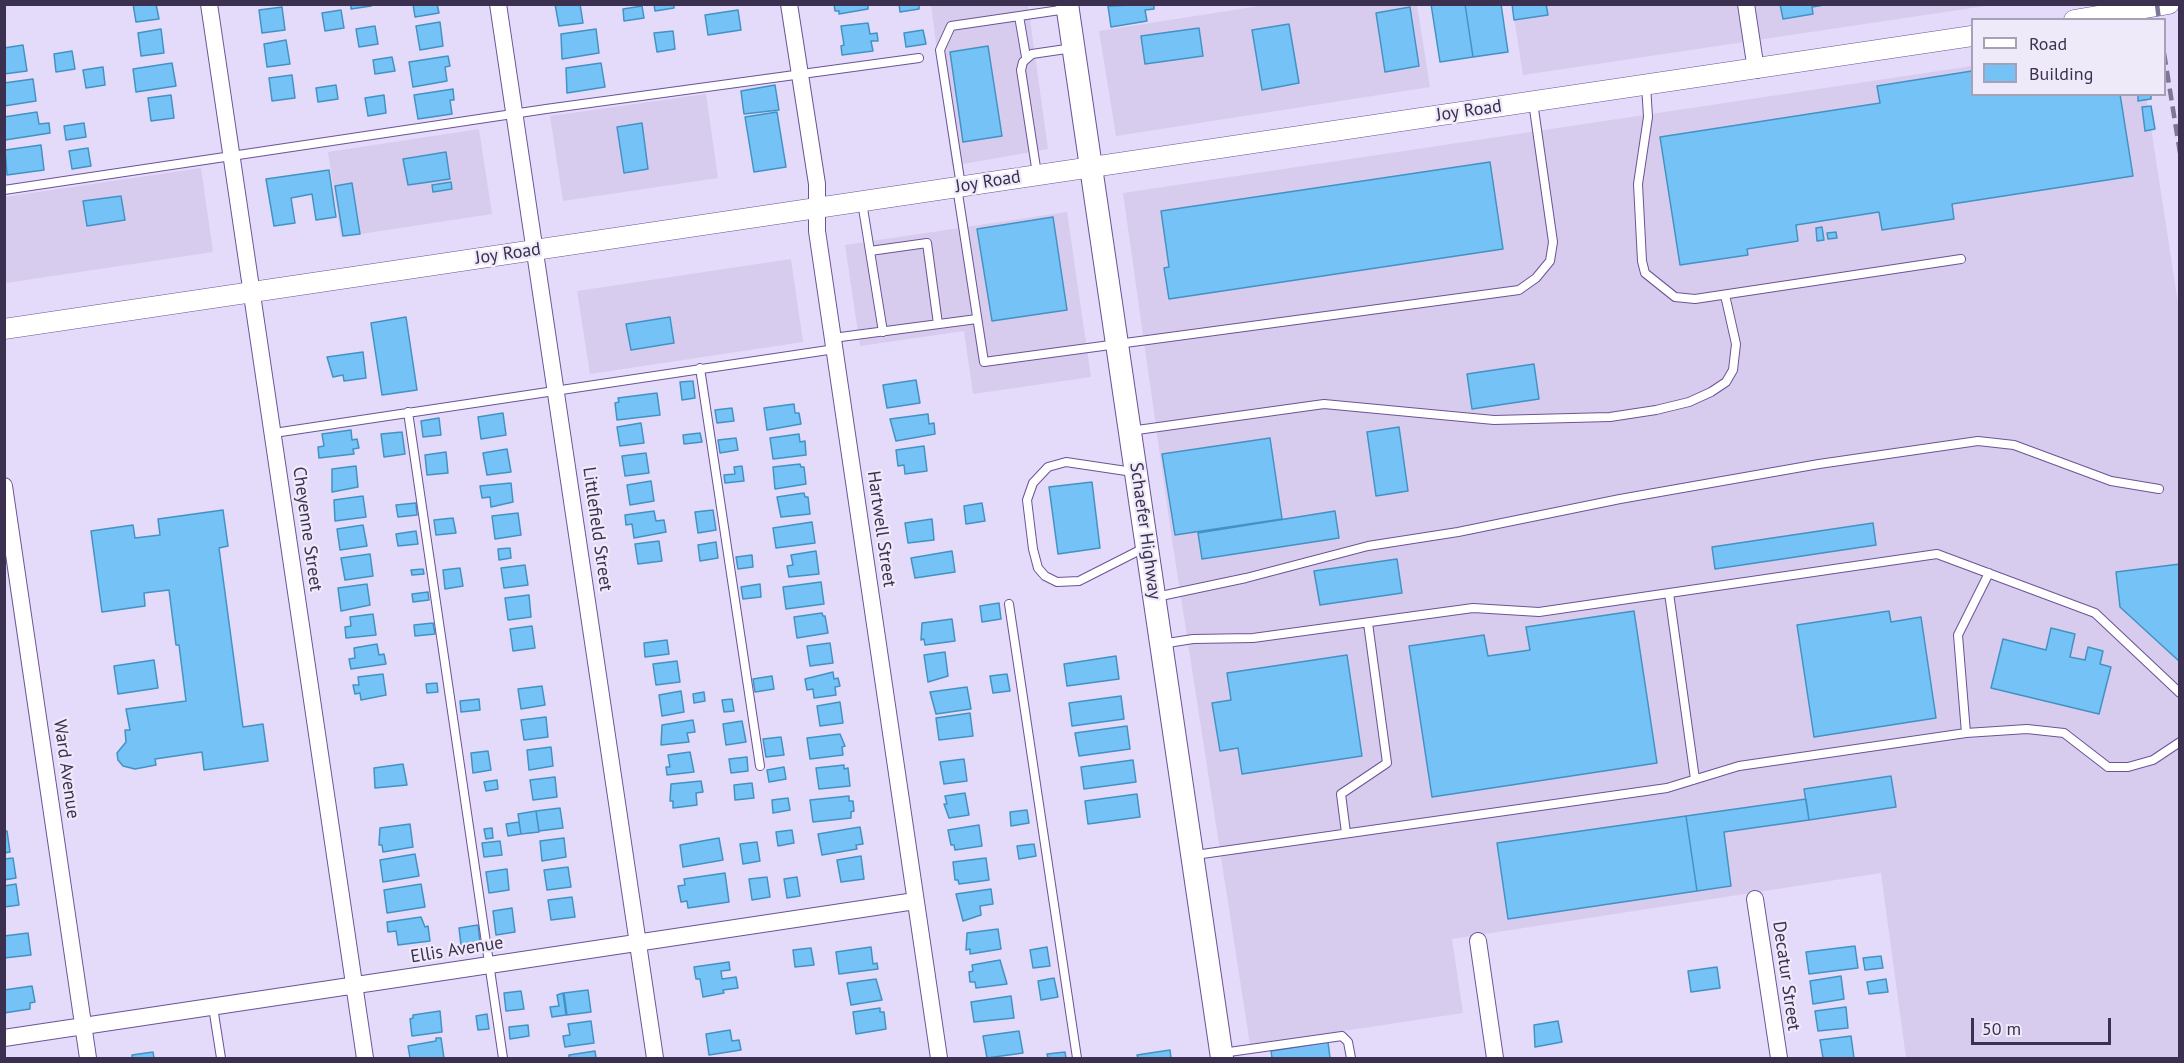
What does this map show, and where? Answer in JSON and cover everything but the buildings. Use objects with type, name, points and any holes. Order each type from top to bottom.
[{"type":"main road","name":"Schaefer Highway","points":[[1067,7],[1222,1056]]},
{"type":"street","name":"Cheyenne Street","points":[[209,4],[365,1059]]},
{"type":"street","name":"Littlefield Street","points":[[498,4],[655,1059]]},
{"type":"street","name":"Hartwell Street","points":[[789,4],[817,184],[818,231],[834,344],[939,1059]]},
{"type":"street","points":[[1746,4],[1756,70]]},
{"type":"street","points":[[2086,18],[2169,4]]},
{"type":"street","name":"Joy Road","points":[[4,329],[1091,166],[1756,70],[1971,36]]},
{"type":"street","name":"Ward Avenue","points":[[4,486],[88,1059]]},
{"type":"street","name":"Decatur Street","points":[[1755,899],[1779,1059]]},
{"type":"street","name":"Ellis Avenue","points":[[4,1038],[915,901]]},
{"type":"street","points":[[1478,941],[1495,1059]]},
{"type":"lane","points":[[1067,7],[951,26],[940,50],[984,362],[1117,342],[1519,290],[1536,278],[1550,261],[1552,242],[1533,102]]},
{"type":"lane","points":[[1019,16],[1026,57],[1021,70],[1037,174]]},
{"type":"lane","points":[[1026,57],[1073,48]]},
{"type":"lane","points":[[4,190],[515,114],[919,58]]},
{"type":"lane","points":[[1646,85],[1648,117],[1638,184],[1642,261],[1645,273],[1656,285],[1675,297],[1695,299],[1961,259]]},
{"type":"lane","points":[[862,201],[884,332]]},
{"type":"lane","points":[[870,251],[927,243],[938,324]]},
{"type":"lane","points":[[1130,431],[1324,404],[1494,420],[1611,417],[1656,410],[1689,402],[1726,382],[1733,370],[1736,344],[1725,295]]},
{"type":"lane","points":[[274,433],[700,368],[834,344],[884,332],[977,319]]},
{"type":"lane","points":[[700,368],[760,766]]},
{"type":"lane","points":[[408,412],[502,1059]]},
{"type":"lane","points":[[1154,597],[1236,581],[1368,546],[1458,532],[1620,499],[1819,464],[1978,441],[2014,445],[2111,481],[2159,489]]},
{"type":"lane","points":[[1136,472],[1066,462],[1048,467],[1033,483],[1027,500],[1033,549],[1038,568],[1045,576],[1058,582],[1079,581],[1146,547]]},
{"type":"lane","points":[[1161,644],[1193,639],[1253,638],[1473,608],[1539,612],[1937,554],[2095,613],[2180,693]]},
{"type":"lane","points":[[1966,733],[1959,635],[1989,573]]},
{"type":"lane","points":[[1669,593],[1695,779]]},
{"type":"lane","points":[[1009,604],[1077,1059]]},
{"type":"lane","points":[[1346,833],[1341,794],[1387,763],[1368,623]]},
{"type":"lane","points":[[1192,856],[1667,788],[1739,766],[1966,733],[2027,729],[2064,733],[2108,767],[2128,767],[2153,760],[2180,742]]},
{"type":"lane","points":[[213,1006],[221,1059]]},
{"type":"lane","points":[[1222,1056],[1301,1040],[1342,1036],[1348,1042],[1350,1059]]},
{"type":"shaded area","points":[[931,5],[1028,5],[1048,149],[952,166]]},
{"type":"shaded area","points":[[1266,5],[1417,5],[1430,87],[1116,136],[1099,31]]},
{"type":"shaded area","points":[[1512,5],[1992,5],[1523,75]]},
{"type":"shaded area","points":[[1971,66],[1971,96],[2146,96],[2180,316],[2179,1058],[1906,1058],[1881,873],[1452,939],[1463,1013],[1250,1045],[1171,533],[1123,193]]},
{"type":"shaded area","points":[[706,94],[718,178],[563,201],[550,116]]},
{"type":"shaded area","points":[[479,129],[492,214],[341,237],[328,152]]},
{"type":"shaded area","points":[[201,168],[213,252],[6,283],[4,197]]},
{"type":"shaded area","points":[[1067,212],[1091,377],[973,394],[964,331],[860,346],[845,245]]},
{"type":"shaded area","points":[[791,259],[803,342],[590,374],[577,291]]},
{"type":"railway","points":[[2157,4],[2159,18]]},
{"type":"railway","points":[[2166,66],[2180,153]]}]
